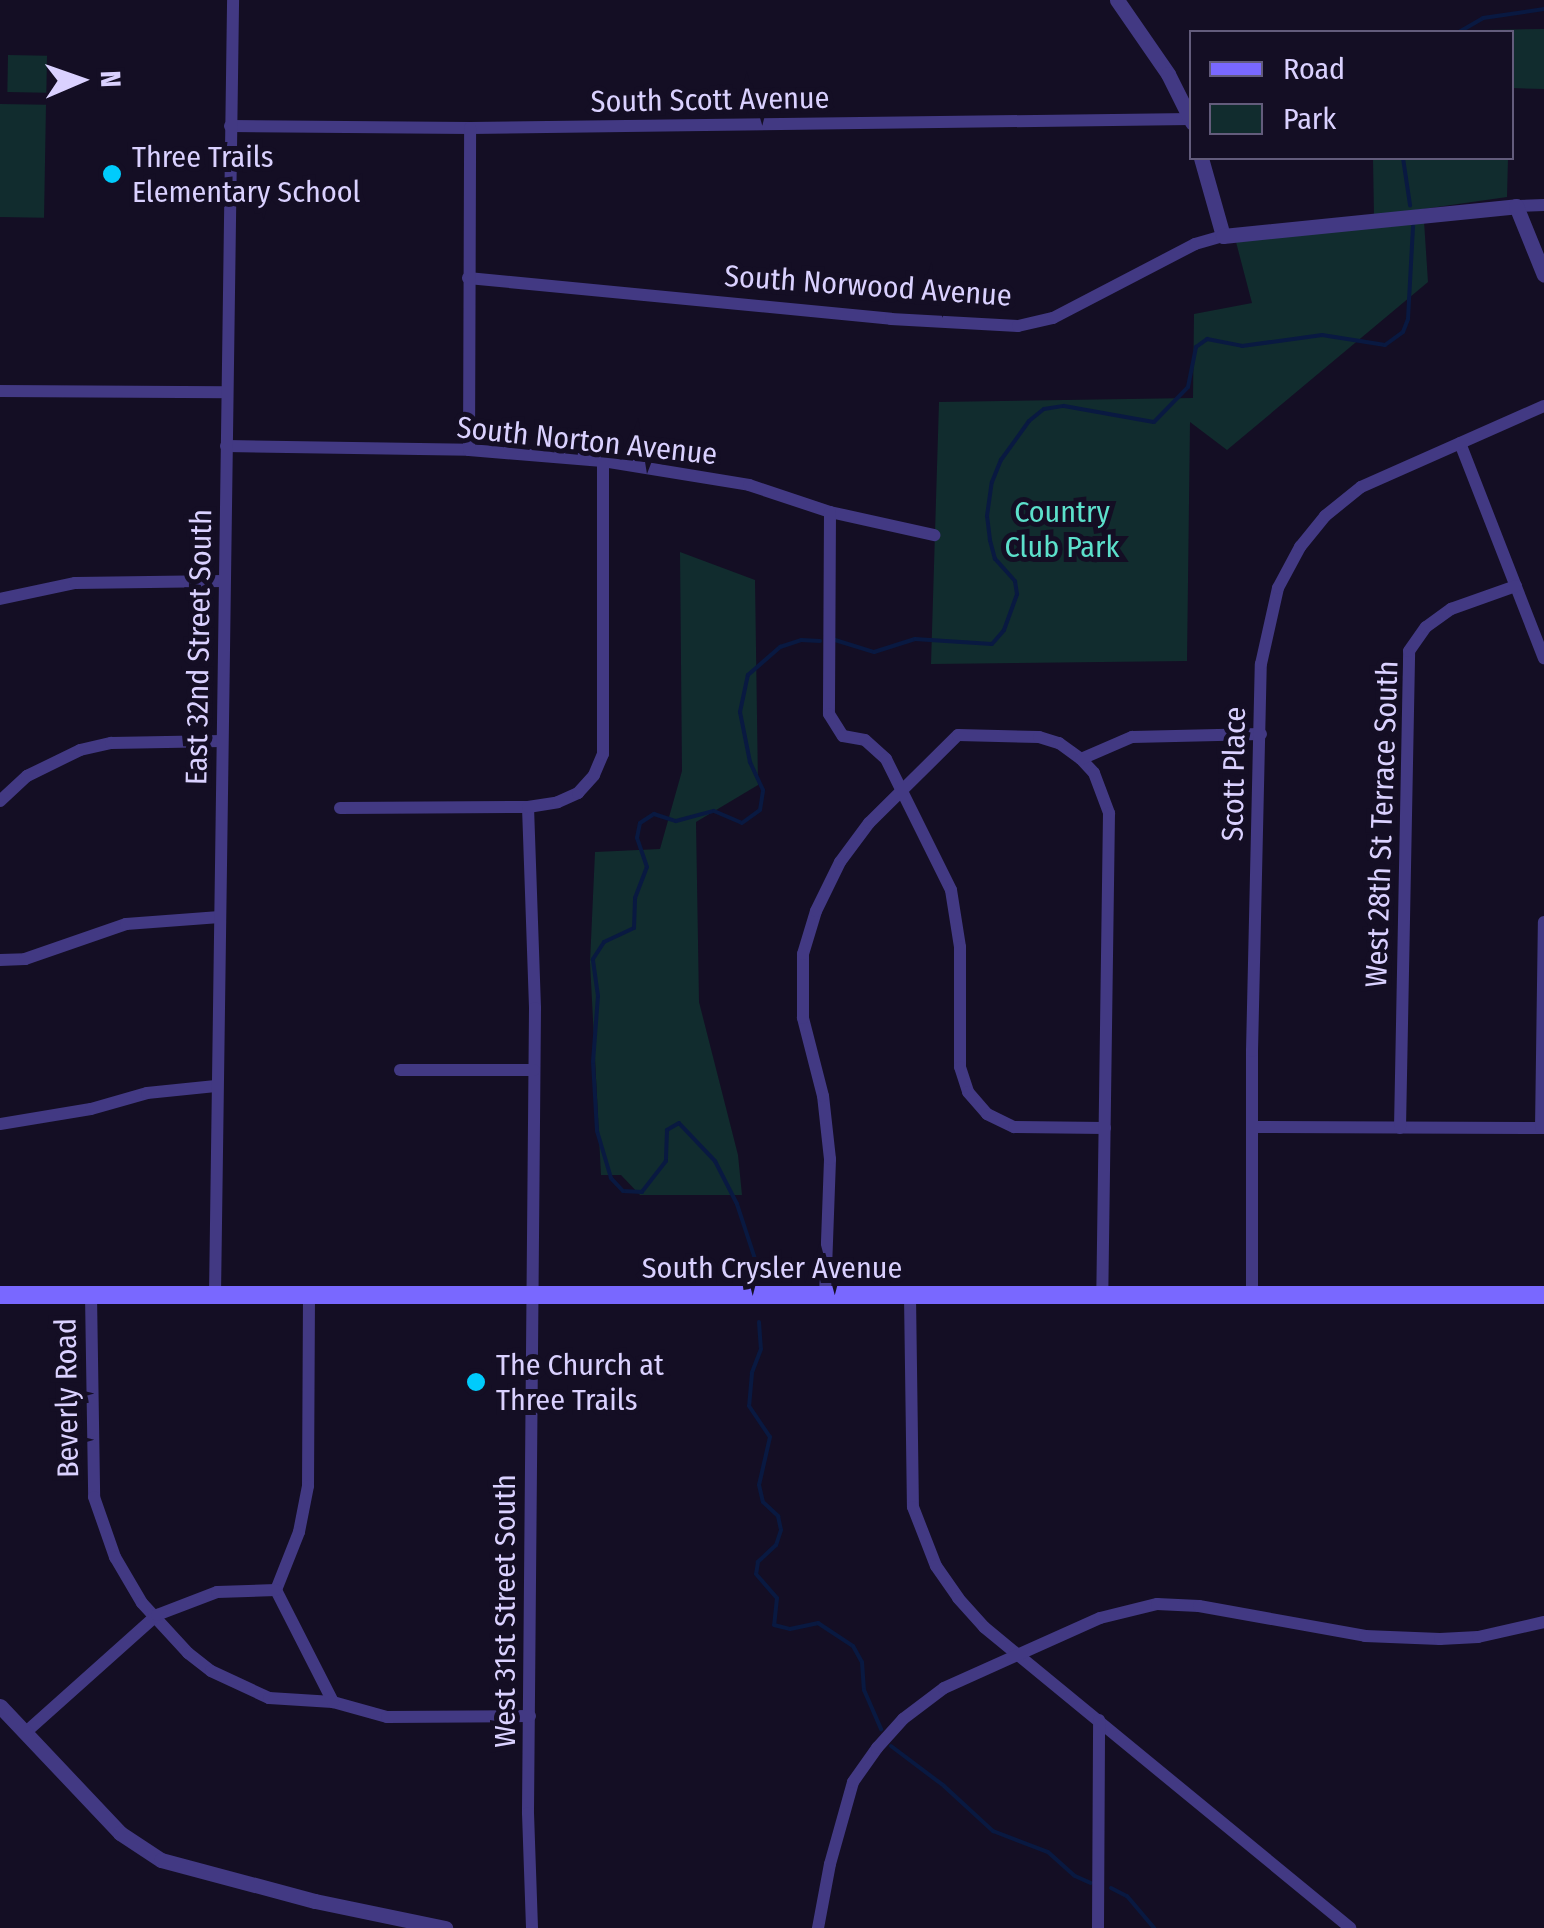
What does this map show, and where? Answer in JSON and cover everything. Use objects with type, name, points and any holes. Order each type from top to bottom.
[{"type":"main road","name":"South Crysler Avenue","points":[[0,1296],[1544,1296]]},
{"type":"street","name":"East 32nd Street South","points":[[215,1295],[234,0]]},
{"type":"street","points":[[1117,0],[1168,74],[1189,116]]},
{"type":"street","name":"South Scott Avenue","points":[[230,126],[470,128],[1189,120]]},
{"type":"street","points":[[469,450],[470,128]]},
{"type":"street","points":[[1202,160],[1222,236]]},
{"type":"street","name":"South Norwood Avenue","points":[[468,278],[890,320],[1018,326],[1053,318],[1195,244],[1222,236],[1544,205]]},
{"type":"street","points":[[1516,206],[1544,275]]},
{"type":"street","points":[[0,391],[226,392]]},
{"type":"street","name":"Scott Place","points":[[1252,1296],[1261,734],[1266,625],[1278,588],[1300,546],[1325,516],[1361,487],[1544,406]]},
{"type":"street","points":[[1460,443],[1544,658]]},
{"type":"street","name":"South Norton Avenue","points":[[226,446],[469,450],[603,461],[749,485],[830,512],[934,535]]},
{"type":"street","points":[[340,808],[528,806],[558,802],[578,793],[594,775],[603,754],[603,461]]},
{"type":"street","points":[[830,512],[829,714],[843,736],[865,740],[886,758],[904,788],[954,904],[960,947],[960,1067],[968,1092],[987,1114],[1014,1127],[1105,1128]]},
{"type":"street","points":[[0,599],[74,583],[224,581]]},
{"type":"street","name":"West 28th St Terrace South","points":[[1400,1128],[1409,652],[1426,627],[1450,609],[1516,586]]},
{"type":"street","points":[[1081,759],[1132,737],[1261,734]]},
{"type":"street","points":[[825,1296],[830,1159],[823,1096],[803,1018],[804,954],[816,911],[840,862],[869,822],[958,736],[1039,737],[1059,743],[1094,773],[1109,812],[1102,1296]]},
{"type":"street","points":[[0,801],[28,776],[80,750],[112,743],[222,741]]},
{"type":"street","name":"West 31st Street South","points":[[528,806],[534,1070],[530,1295],[532,1928]]},
{"type":"street","points":[[0,960],[25,959],[126,924],[220,917]]},
{"type":"street","points":[[1252,1127],[1543,1128],[1544,922]]},
{"type":"street","points":[[400,1070],[534,1070]]},
{"type":"street","points":[[0,1124],[91,1109],[147,1093],[216,1086]]},
{"type":"street","points":[[310,1295],[308,1486],[299,1532],[276,1590],[332,1702]]},
{"type":"street","name":"Beverly Road","points":[[91,1296],[94,1497],[115,1558],[142,1603],[158,1615],[188,1653],[212,1671],[269,1698],[332,1702],[387,1718],[530,1716]]},
{"type":"street","points":[[910,1296],[910,1478],[919,1531],[958,1598],[1350,1928]]},
{"type":"street","points":[[26,1732],[158,1615],[217,1592],[276,1590]]},
{"type":"street","points":[[818,1928],[830,1864],[853,1782],[877,1748],[903,1719],[944,1688],[1018,1652],[1110,1614],[1157,1604],[1199,1606],[1365,1636],[1440,1640],[1478,1637],[1544,1622]]},
{"type":"street","points":[[0,1706],[122,1834],[161,1860],[315,1902],[445,1928]]},
{"type":"street","points":[[1098,1928],[1099,1720]]},
{"type":"green space","points":[[1544,29],[1544,89],[1514,88],[1514,30],[1487,30]]},
{"type":"green space","points":[[8,55],[47,56],[46,93],[7,92]]},
{"type":"green space","points":[[0,104],[46,105],[44,218],[0,217]]},
{"type":"green space","points":[[1373,160],[1508,160],[1507,197],[1374,216]]},
{"type":"green space","name":"Country Club Park","points":[[1424,221],[1428,282],[1227,450],[1190,422],[1187,661],[931,664],[939,402],[1193,398],[1194,314],[1252,303],[1236,242]]},
{"type":"green space","points":[[680,552],[755,580],[758,785],[696,822],[699,1002],[738,1155],[742,1195],[640,1195],[621,1175],[601,1175],[590,962],[595,852],[660,849],[682,771]]},
{"type":"waterway","points":[[1462,30],[1483,18],[1544,9]]},
{"type":"waterway","points":[[1403,160],[1410,205]]},
{"type":"waterway","points":[[835,640],[874,652],[915,639],[992,644],[1004,630],[1017,594],[1015,581],[995,559],[990,540],[987,516],[992,482],[1001,460],[1029,421],[1044,409],[1064,406],[1154,422],[1188,387],[1196,347],[1207,339],[1242,346],[1322,335],[1385,345],[1403,332],[1408,319],[1413,226]]},
{"type":"waterway","points":[[759,1271],[737,1204],[715,1161],[679,1123],[667,1130],[666,1161],[642,1192],[623,1191],[611,1178],[597,1131],[593,1062],[598,996],[593,959],[604,942],[634,928],[635,898],[647,867],[637,838],[640,823],[654,814],[676,821],[714,811],[742,823],[760,810],[763,790],[750,762],[740,712],[748,675],[780,647],[801,640],[820,641]]},
{"type":"waterway","points":[[759,1322],[761,1349],[752,1373],[749,1406],[770,1437],[759,1485],[763,1502],[778,1516],[781,1530],[776,1545],[758,1562],[756,1574],[777,1598],[774,1625],[790,1629],[818,1623],[853,1646],[862,1662],[864,1690],[881,1729]]},
{"type":"waterway","points":[[891,1746],[944,1786],[993,1831],[1048,1852],[1075,1876],[1091,1883]]},
{"type":"waterway","points":[[1111,1888],[1127,1896],[1154,1928]]},
{"type":"place","name":"Three Trails Elementary School","points":[[112,174]]},
{"type":"place","name":"The Church at Three Trails","points":[[476,1382]]}]
